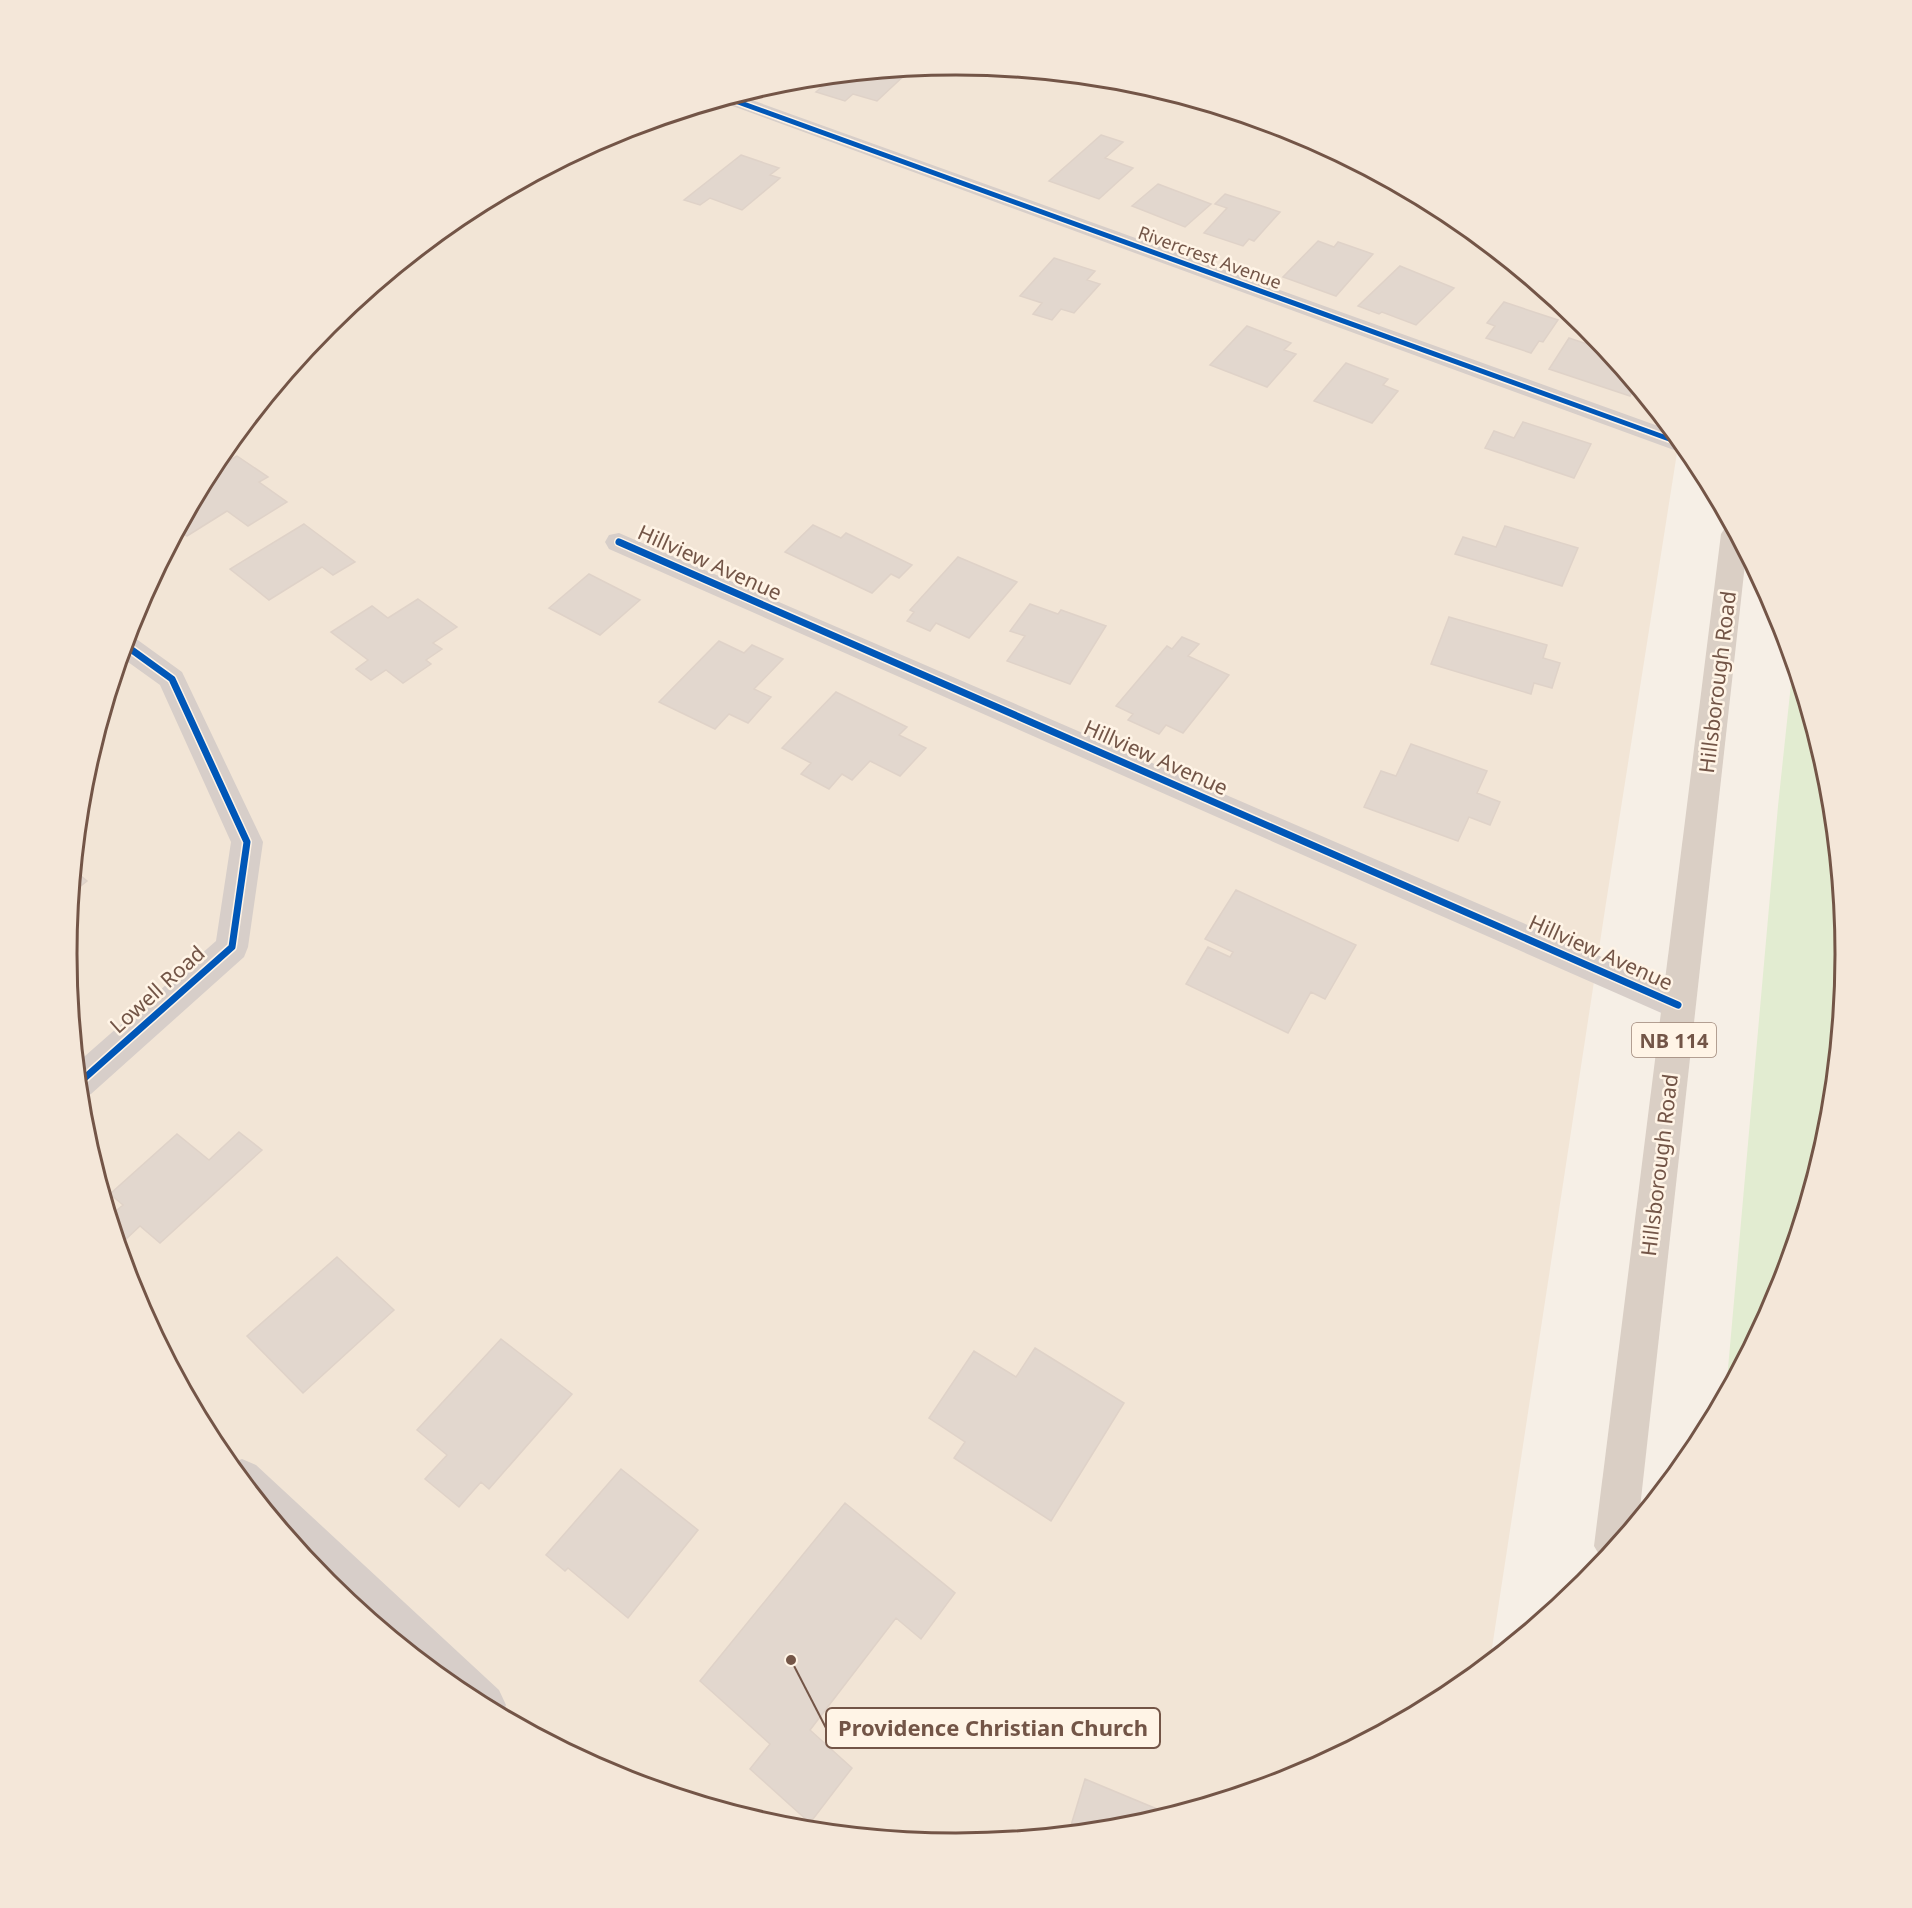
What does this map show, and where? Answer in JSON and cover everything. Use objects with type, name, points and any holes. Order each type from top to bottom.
[{"type":"main road","name":"Hillsborough Road","points":[[1616,1535],[1734,546]]},
{"type":"street","name":"Rivercrest Avenue","points":[[738,103],[1667,438]]},
{"type":"street","name":"Hillview Avenue","points":[[619,542],[1678,1005]]},
{"type":"street","name":"Lowell Road","points":[[86,1077],[232,946],[247,842],[172,679],[132,650]]},
{"type":"street","points":[[278,1512],[444,1668]]},
{"type":"shaded area","points":[[956,75],[1013,77],[1127,92],[1184,105],[1292,142],[1396,193],[1444,223],[1536,293],[1578,332],[1617,374],[1677,452],[1492,1651],[1444,1685],[1396,1715],[1292,1766],[1239,1786],[1184,1803],[1127,1816],[1013,1831],[956,1833],[899,1831],[841,1825],[785,1816],[728,1803],[673,1786],[620,1766],[516,1715],[468,1685],[376,1615],[334,1576],[295,1534],[259,1489],[225,1442],[195,1394],[168,1343],[144,1290],[107,1182],[94,1125],[79,1011],[77,954],[79,897],[85,839],[94,783],[107,726],[124,671],[144,618],[195,514],[225,466],[295,374],[334,332],[376,293],[421,257],[468,223],[516,193],[567,166],[620,142],[728,105],[785,92],[899,77]]},
{"type":"green space","points":[[1791,681],[1805,726],[1818,783],[1827,839],[1833,897],[1835,954],[1833,1011],[1818,1125],[1805,1182],[1768,1290],[1727,1374]]},
{"type":"building","points":[[903,77],[877,101],[853,94],[845,101],[816,92],[823,86]]},
{"type":"building","points":[[1101,135],[1123,142],[1105,158],[1133,168],[1099,199],[1049,181]]},
{"type":"building","points":[[741,155],[779,168],[770,175],[780,178],[742,210],[710,198],[700,205],[684,200]]},
{"type":"building","points":[[1158,184],[1211,204],[1185,227],[1132,206]]},
{"type":"building","points":[[1225,194],[1280,212],[1254,241],[1249,239],[1243,246],[1204,233],[1227,208],[1215,204]]},
{"type":"building","points":[[1318,241],[1334,247],[1338,242],[1373,254],[1336,296],[1283,277]]},
{"type":"building","points":[[1054,258],[1095,271],[1087,280],[1100,284],[1074,313],[1061,309],[1052,320],[1033,314],[1042,303],[1020,296]]},
{"type":"building","points":[[1400,266],[1454,288],[1416,325],[1358,306]]},
{"type":"building","points":[[1504,302],[1558,320],[1543,342],[1539,341],[1531,353],[1486,338],[1495,326],[1487,323]]},
{"type":"building","points":[[1247,326],[1291,343],[1284,350],[1296,354],[1267,387],[1210,365]]},
{"type":"building","points":[[1569,338],[1590,345],[1632,392],[1630,396],[1549,369]]},
{"type":"building","points":[[1346,363],[1388,379],[1383,385],[1398,391],[1372,423],[1314,401]]},
{"type":"building","points":[[1523,422],[1591,444],[1574,478],[1485,448],[1494,431],[1514,438]]},
{"type":"building","points":[[237,456],[268,477],[259,482],[287,502],[248,526],[227,511],[187,536],[184,534],[195,514],[229,461]]},
{"type":"building","points":[[304,524],[355,562],[333,575],[322,567],[269,600],[230,569]]},
{"type":"building","points":[[813,525],[841,538],[846,533],[912,565],[899,578],[891,574],[872,593],[785,552]]},
{"type":"building","points":[[1505,526],[1578,548],[1562,586],[1455,554],[1463,537],[1496,547]]},
{"type":"building","points":[[958,557],[1017,582],[969,638],[936,623],[930,631],[907,621],[914,612],[910,610]]},
{"type":"building","points":[[589,574],[640,600],[600,635],[549,608]]},
{"type":"building","points":[[418,599],[457,627],[433,643],[442,649],[426,660],[431,664],[403,683],[386,670],[371,680],[356,669],[368,660],[331,632],[372,606],[388,618]]},
{"type":"building","points":[[1030,604],[1058,614],[1061,610],[1106,626],[1070,684],[1007,661],[1025,636],[1010,631]]},
{"type":"building","points":[[1449,617],[1547,645],[1543,658],[1560,663],[1552,688],[1534,683],[1531,694],[1431,664]]},
{"type":"building","points":[[1182,637],[1199,644],[1188,656],[1229,675],[1183,733],[1166,725],[1159,734],[1128,720],[1133,714],[1116,706],[1167,646],[1172,649]]},
{"type":"building","points":[[719,641],[744,653],[752,645],[783,659],[754,689],[771,697],[748,723],[729,714],[715,729],[659,702]]},
{"type":"building","points":[[836,692],[907,727],[899,735],[926,748],[900,776],[870,761],[852,780],[842,774],[829,789],[801,774],[811,763],[782,748]]},
{"type":"building","points":[[1411,744],[1487,771],[1477,793],[1500,802],[1490,825],[1469,817],[1458,841],[1364,807],[1381,771],[1396,776]]},
{"type":"building","points":[[81,876],[87,881],[80,886]]},
{"type":"building","points":[[1236,890],[1356,945],[1325,999],[1311,992],[1288,1033],[1186,984],[1208,947],[1230,957],[1233,952],[1205,939]]},
{"type":"building","points":[[239,1132],[262,1150],[160,1243],[140,1226],[125,1240],[116,1211],[123,1205],[111,1194],[177,1134],[209,1160]]},
{"type":"building","points":[[337,1257],[394,1310],[303,1393],[247,1336]]},
{"type":"building","points":[[501,1339],[572,1394],[489,1489],[481,1482],[459,1507],[425,1479],[447,1455],[417,1430]]},
{"type":"building","points":[[1035,1348],[1124,1403],[1051,1521],[954,1458],[965,1442],[929,1418],[974,1351],[1016,1377]]},
{"type":"building","points":[[621,1469],[698,1530],[628,1618],[568,1568],[565,1571],[546,1555]]},
{"type":"building","points":[[845,1503],[955,1593],[921,1639],[896,1618],[810,1730],[852,1768],[812,1820],[806,1819],[750,1769],[770,1744],[700,1681]]},
{"type":"building","points":[[1085,1779],[1157,1809],[1127,1816],[1071,1825]]},
{"type":"cycle path","points":[[739,102],[1667,438]]},
{"type":"cycle path","points":[[619,542],[1678,1005]]},
{"type":"cycle path","points":[[86,1077],[232,947],[247,842],[172,679],[132,650]]},
{"type":"place","name":"Providence Christian Church","points":[[791,1660]]}]
